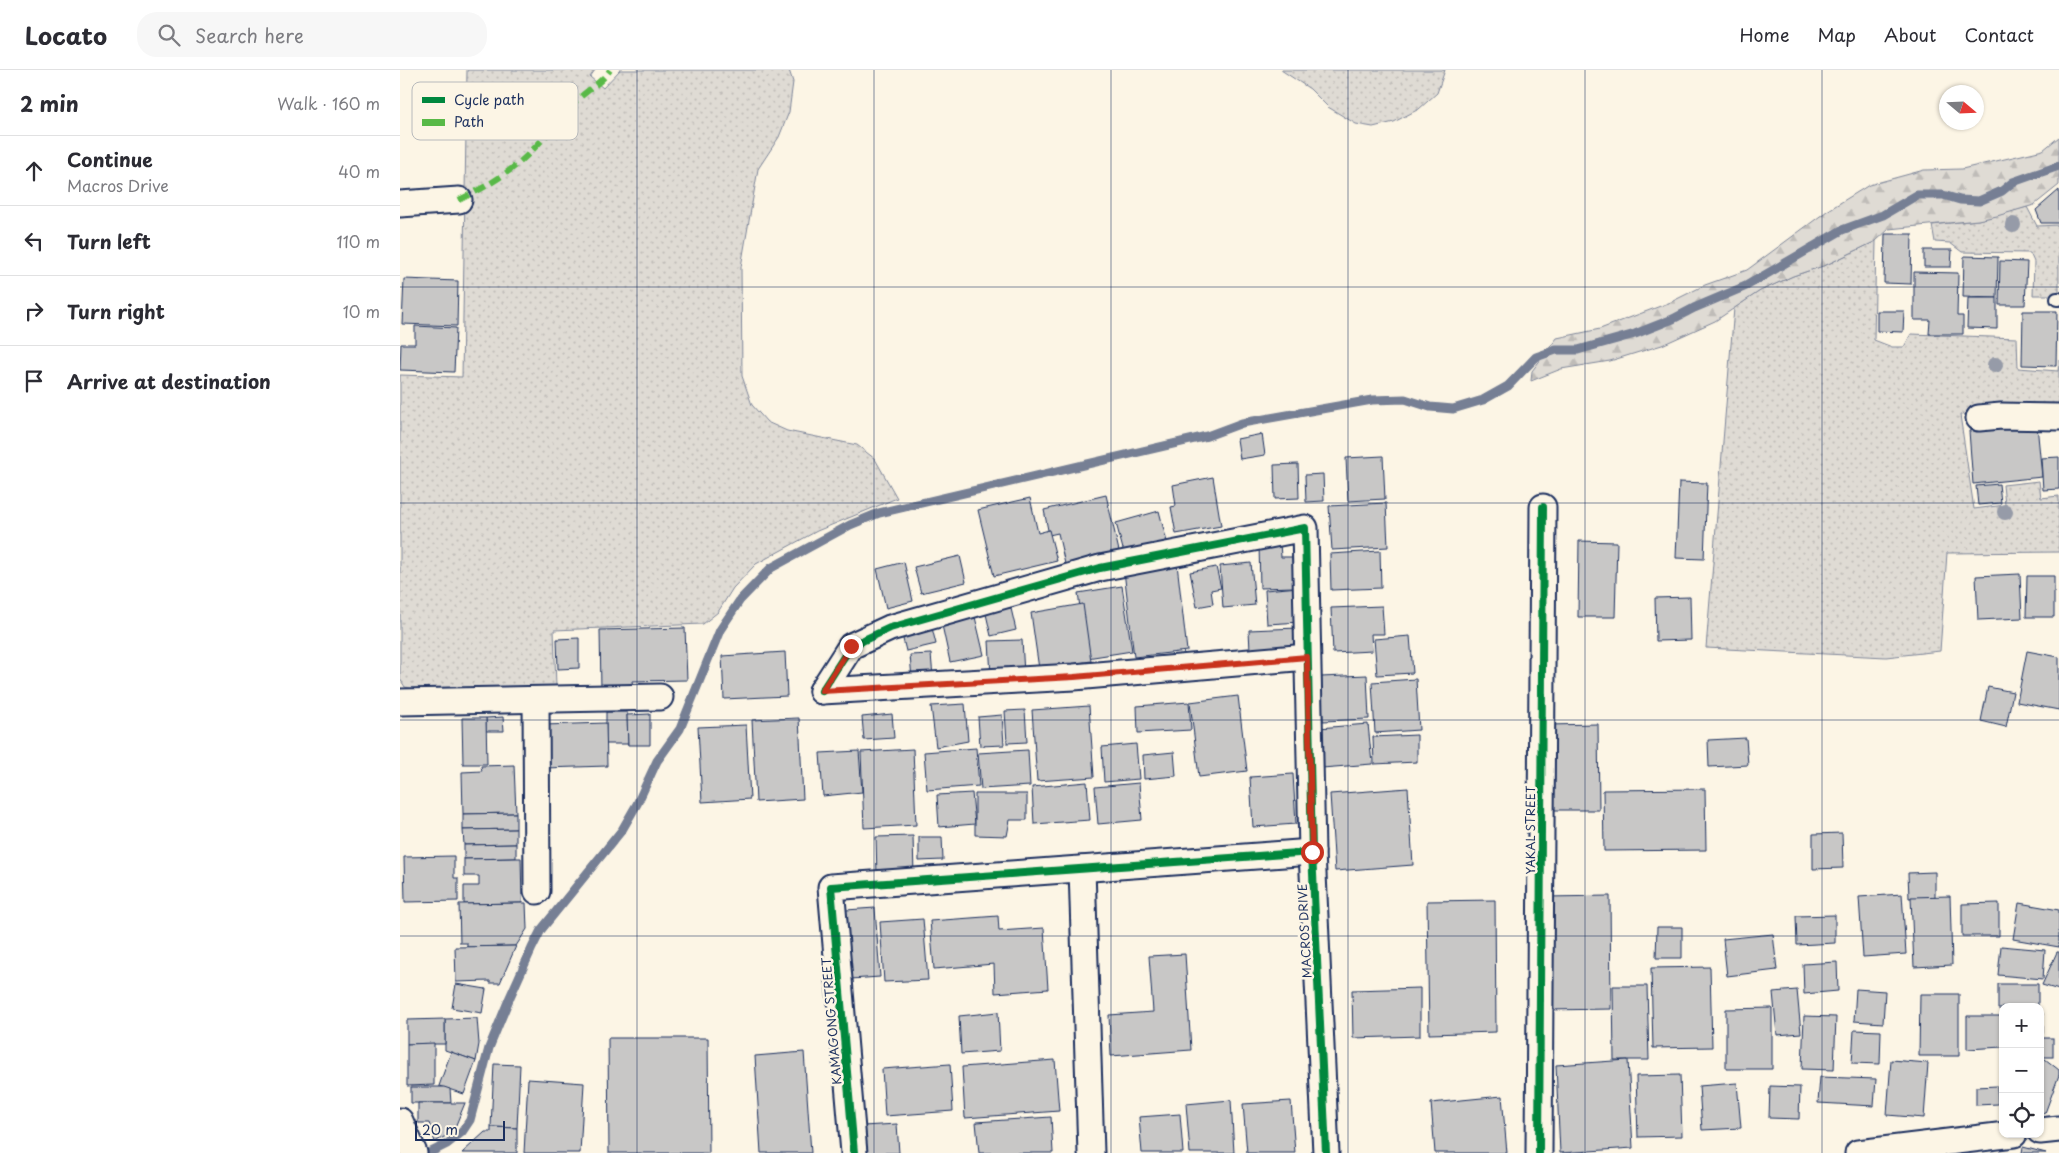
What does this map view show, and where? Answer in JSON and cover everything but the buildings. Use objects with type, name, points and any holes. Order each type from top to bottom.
[{"type":"street","points":[[400,204],[459,200]]},
{"type":"street","points":[[1979,418],[2059,416]]},
{"type":"street","name":"YAKAL STREET","points":[[1539,1153],[1543,507]]},
{"type":"street","name":"MACROS DRIVE","points":[[1307,657],[1074,677],[822,691],[851,646],[890,628],[1100,568],[1305,528],[1312,852],[1326,1153]]},
{"type":"street","points":[[400,702],[660,697]]},
{"type":"street","points":[[536,700],[537,891]]},
{"type":"street","points":[[1091,1153],[1082,869],[1312,852]]},
{"type":"street","name":"KAMAGONG STREET","points":[[854,1153],[831,887],[1082,869]]},
{"type":"street","points":[[2044,1130],[2059,1128]]},
{"type":"street","points":[[1858,1153],[1999,1136]]},
{"type":"green space","points":[[467,70],[595,70],[590,77],[603,88],[620,70],[789,70],[793,82],[789,112],[779,137],[758,169],[741,267],[742,376],[752,405],[767,422],[787,431],[857,445],[875,459],[897,498],[817,531],[756,564],[733,588],[718,612],[703,624],[554,630],[556,686],[417,690],[405,687],[400,679],[400,375],[462,377],[466,140],[578,140],[578,82],[467,82]]},
{"type":"green space","points":[[1281,70],[1445,70],[1437,93],[1419,109],[1394,122],[1373,127],[1356,124],[1328,107],[1310,89]]},
{"type":"green space","points":[[2059,137],[2059,185],[2034,205],[1978,220],[1889,229],[1876,241],[1826,265],[1793,276],[1760,291],[1715,321],[1662,345],[1610,361],[1561,369],[1531,381],[1532,371],[1557,338],[1600,329],[1671,302],[1705,285],[1747,270],[1827,211],[1869,185],[1924,170],[1962,169],[2043,150]]},
{"type":"green space","points":[[2027,207],[2037,226],[2059,225],[2059,295],[2033,295],[2034,262],[2030,253],[1962,252],[1950,243],[1935,242],[1932,225],[1978,220]]},
{"type":"green space","points":[[1876,241],[1874,340],[1892,347],[1904,347],[1911,334],[2017,338],[2018,368],[2058,371],[2059,360],[2059,410],[2013,410],[1960,415],[1974,509],[2005,505],[2003,485],[2039,481],[2041,498],[2059,496],[2059,552],[1947,553],[1940,651],[1886,657],[1706,648],[1734,308],[1760,291],[1793,276],[1826,265]]},
{"type":"waterway","points":[[429,1153],[447,1144],[462,1132],[470,1120],[489,1048],[541,930],[622,830],[637,804],[657,761],[680,729],[720,630],[740,600],[771,568],[850,525],[879,513],[1207,436],[1242,423],[1372,400],[1405,399],[1430,407],[1453,409],[1483,400],[1508,386],[1536,357],[1556,350],[1578,350],[1635,334],[1673,319],[1746,286],[1842,230],[1883,215],[1917,195],[1943,195],[1960,200],[1979,201],[2002,191],[2013,182],[2059,166]]},
{"type":"marked path","points":[[578,99],[610,70]]},
{"type":"marked path","points":[[459,200],[493,182],[521,161],[542,140]]},
{"type":"cycle path","points":[[1539,1153],[1543,507]]},
{"type":"cycle path","points":[[822,691],[851,646],[890,628],[1100,568],[1305,528],[1312,852],[1326,1153]]},
{"type":"cycle path","points":[[854,1153],[831,887],[1312,852]]},
{"type":"route","points":[[851,646],[822,691],[1074,677],[1307,657],[1312,852]]}]
